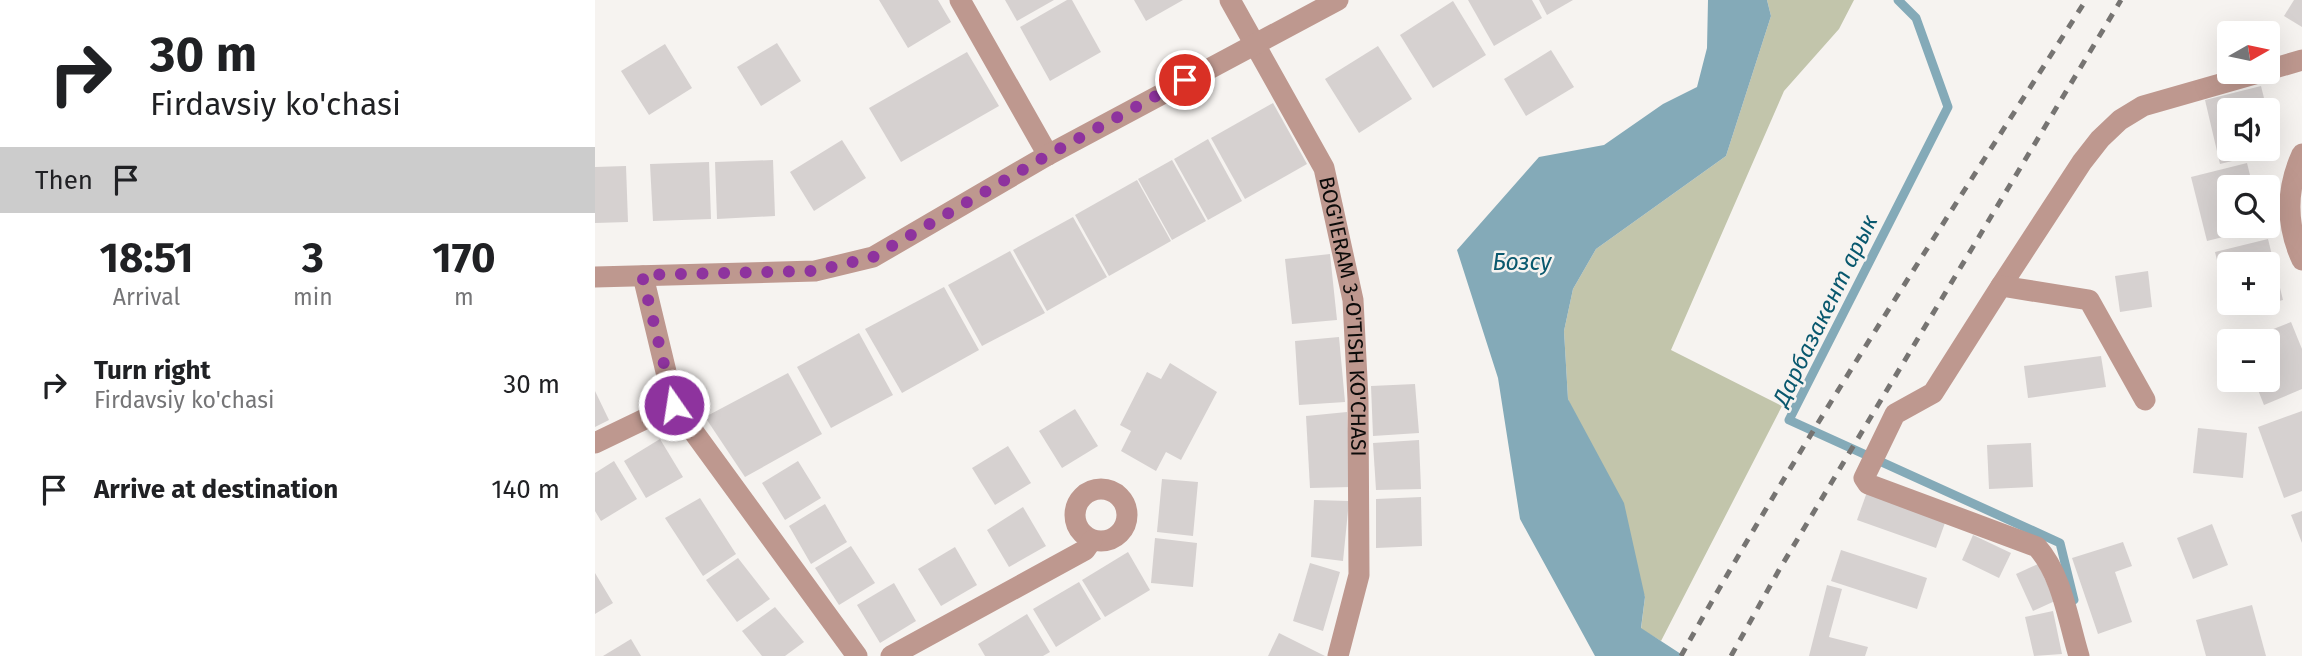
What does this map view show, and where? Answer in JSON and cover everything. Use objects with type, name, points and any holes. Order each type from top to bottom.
[{"type":"street","points":[[960,0],[1048,155]]},
{"type":"street","name":"BOG'IERAM 3-O'TISH KO'CHASI","points":[[1230,0],[1324,168],[1353,300],[1358,399],[1359,575],[1338,656]]},
{"type":"street","points":[[595,277],[815,271],[873,257],[1048,155],[1338,0]]},
{"type":"street","points":[[2280,66],[2302,60]]},
{"type":"street","points":[[2079,656],[2055,574],[2037,547],[1868,484],[1864,478],[1895,414],[1933,393],[2082,162],[2100,139],[2120,120],[2143,106],[2220,84]]},
{"type":"street","points":[[2302,154],[2292,183],[2289,207],[2302,260]]},
{"type":"street","points":[[642,275],[674,405],[857,656]]},
{"type":"street","points":[[2001,286],[2089,300],[2145,400]]},
{"type":"street","points":[[595,443],[674,405]]},
{"type":"street","points":[[891,656],[1085,550],[1092,540]]},
{"type":"green space","points":[[1767,0],[1854,0],[1839,29],[1784,91],[1671,350],[1782,406],[1661,641],[1641,629],[1645,597],[1568,399],[1564,331],[1573,289],[1596,249],[1726,156],[1771,16]]},
{"type":"water","name":"Бозсу","points":[[1708,0],[1767,0],[1771,16],[1726,156],[1596,249],[1573,289],[1564,331],[1568,399],[1624,503],[1645,597],[1641,628],[1684,656],[1595,656],[1520,519],[1498,378],[1457,250],[1539,157],[1604,145],[1663,104],[1697,87],[1707,48]]},
{"type":"building","points":[[879,0],[938,0],[951,22],[908,48]]},
{"type":"building","points":[[1005,0],[1054,0],[1017,21]]},
{"type":"building","points":[[1067,0],[1072,0],[1101,52],[1050,81],[1020,27]]},
{"type":"building","points":[[1134,0],[1183,0],[1146,21]]},
{"type":"building","points":[[1468,0],[1532,0],[1542,18],[1494,46]]},
{"type":"building","points":[[1539,0],[1573,0],[1547,15]]},
{"type":"building","points":[[2294,0],[2302,0],[2302,27],[2284,16]]},
{"type":"building","points":[[1453,1],[1486,55],[1433,88],[1400,35]]},
{"type":"building","points":[[777,43],[801,81],[761,106],[737,67]]},
{"type":"building","points":[[665,44],[692,88],[649,115],[621,71]]},
{"type":"building","points":[[1378,46],[1412,99],[1359,133],[1325,79]]},
{"type":"building","points":[[1551,50],[1574,87],[1526,116],[1504,79]]},
{"type":"building","points":[[967,52],[999,106],[901,162],[869,108]]},
{"type":"building","points":[[2261,86],[2264,98],[2217,98],[2217,151],[2205,100]]},
{"type":"building","points":[[1273,103],[1307,164],[1245,199],[1211,138]]},
{"type":"building","points":[[1208,139],[1242,201],[1208,220],[1174,159]]},
{"type":"building","points":[[842,140],[866,178],[814,211],[790,172]]},
{"type":"building","points":[[773,160],[775,216],[717,219],[715,162]]},
{"type":"building","points":[[1172,160],[1206,221],[1172,240],[1138,179]]},
{"type":"building","points":[[709,162],[711,219],[653,221],[650,164]]},
{"type":"building","points":[[2247,163],[2250,175],[2217,175],[2219,238],[2207,241],[2191,177]]},
{"type":"building","points":[[626,166],[628,222],[595,223],[595,167]]},
{"type":"building","points":[[1137,180],[1171,241],[1109,276],[1075,215]]},
{"type":"building","points":[[1073,217],[1107,277],[1047,311],[1013,250]]},
{"type":"building","points":[[2268,239],[2271,252],[2217,252],[2217,260],[2215,252]]},
{"type":"building","points":[[1010,251],[1045,313],[982,346],[948,285]]},
{"type":"building","points":[[1330,254],[1337,320],[1292,324],[1285,259]]},
{"type":"building","points":[[2148,271],[2152,307],[2120,312],[2115,276]]},
{"type":"building","points":[[944,287],[979,350],[902,393],[865,329]]},
{"type":"building","points":[[2291,322],[2302,349],[2302,389],[2264,405],[2259,392],[2280,392],[2280,329],[2273,329]]},
{"type":"building","points":[[859,333],[893,395],[831,428],[797,367]]},
{"type":"building","points":[[1339,337],[1345,402],[1299,405],[1295,341]]},
{"type":"building","points":[[2101,356],[2106,387],[2028,398],[2024,366]]},
{"type":"building","points":[[1170,363],[1217,392],[1181,460],[1166,452],[1156,471],[1121,451],[1131,431],[1120,425],[1147,372],[1161,379]]},
{"type":"building","points":[[788,373],[822,434],[745,477],[705,417]]},
{"type":"building","points":[[1415,384],[1419,433],[1373,436],[1371,386]]},
{"type":"building","points":[[595,391],[609,420],[595,427]]},
{"type":"building","points":[[1075,409],[1098,446],[1062,468],[1039,431]]},
{"type":"building","points":[[2302,411],[2302,491],[2284,498],[2258,427]]},
{"type":"building","points":[[1347,412],[1351,487],[1310,488],[1306,416]]},
{"type":"building","points":[[2198,428],[2247,433],[2243,478],[2193,473]]},
{"type":"building","points":[[660,439],[683,477],[646,498],[624,461]]},
{"type":"building","points":[[1419,440],[1421,489],[1376,490],[1373,443]]},
{"type":"building","points":[[2031,443],[2033,487],[1989,489],[1987,445]]},
{"type":"building","points":[[1008,446],[1031,483],[995,505],[972,468]]},
{"type":"building","points":[[614,461],[637,499],[601,521],[595,511],[595,473]]},
{"type":"building","points":[[798,461],[821,498],[785,520],[762,483]]},
{"type":"building","points":[[1162,479],[1198,482],[1193,536],[1157,532]]},
{"type":"building","points":[[1867,492],[1946,520],[1936,548],[1857,520]]},
{"type":"building","points":[[1421,497],[1422,546],[1376,548],[1376,499]]},
{"type":"building","points":[[700,498],[736,554],[703,576],[665,518]]},
{"type":"building","points":[[1314,500],[1349,501],[1343,561],[1311,557]]},
{"type":"building","points":[[825,504],[847,542],[811,564],[789,526]]},
{"type":"building","points":[[1023,507],[1046,546],[1009,567],[987,530]]},
{"type":"building","points":[[2302,511],[2302,543],[2291,515]]},
{"type":"building","points":[[2212,524],[2228,565],[2193,579],[2177,538]]},
{"type":"building","points":[[1973,535],[2011,553],[1999,578],[1962,560]]},
{"type":"building","points":[[1155,538],[1197,543],[1193,587],[1151,583]]},
{"type":"building","points":[[2123,542],[2132,566],[2115,572],[2132,622],[2098,634],[2072,558]]},
{"type":"building","points":[[851,546],[875,583],[839,605],[815,568]]},
{"type":"building","points":[[955,547],[977,585],[941,606],[918,569]]},
{"type":"building","points":[[1841,550],[1927,578],[1917,609],[1831,581]]},
{"type":"building","points":[[1128,552],[1150,590],[1105,617],[1082,580]]},
{"type":"building","points":[[738,558],[770,599],[737,622],[706,580]]},
{"type":"building","points":[[1310,563],[1340,572],[1323,631],[1293,621]]},
{"type":"building","points":[[2038,564],[2055,601],[2033,611],[2016,574]]},
{"type":"building","points":[[595,573],[613,603],[595,614]]},
{"type":"building","points":[[1079,582],[1101,619],[1056,647],[1033,609]]},
{"type":"building","points":[[894,583],[916,621],[880,643],[857,605]]},
{"type":"building","points":[[1827,585],[1842,589],[1829,637],[1868,647],[1865,656],[1809,656]]},
{"type":"building","points":[[2252,605],[2266,656],[2206,656],[2196,620]]},
{"type":"building","points":[[775,607],[804,642],[785,656],[762,656],[742,631]]},
{"type":"building","points":[[2053,611],[2062,654],[2034,656],[2025,617]]},
{"type":"building","points":[[1027,614],[1050,652],[1043,656],[985,656],[978,644]]},
{"type":"building","points":[[1279,633],[1325,656],[1268,656]]},
{"type":"building","points":[[631,639],[641,656],[603,656]]},
{"type":"waterway","name":"Дарбазакент арык","points":[[1898,0],[1916,18],[1948,107],[1789,420],[2060,543],[2074,600]]},
{"type":"railway","points":[[1681,656],[1828,407],[2086,0]]},
{"type":"railway","points":[[1731,656],[1779,570],[2121,0]]},
{"type":"route","points":[[674,405],[642,275],[815,271],[873,257],[1048,155],[1185,80]]}]
